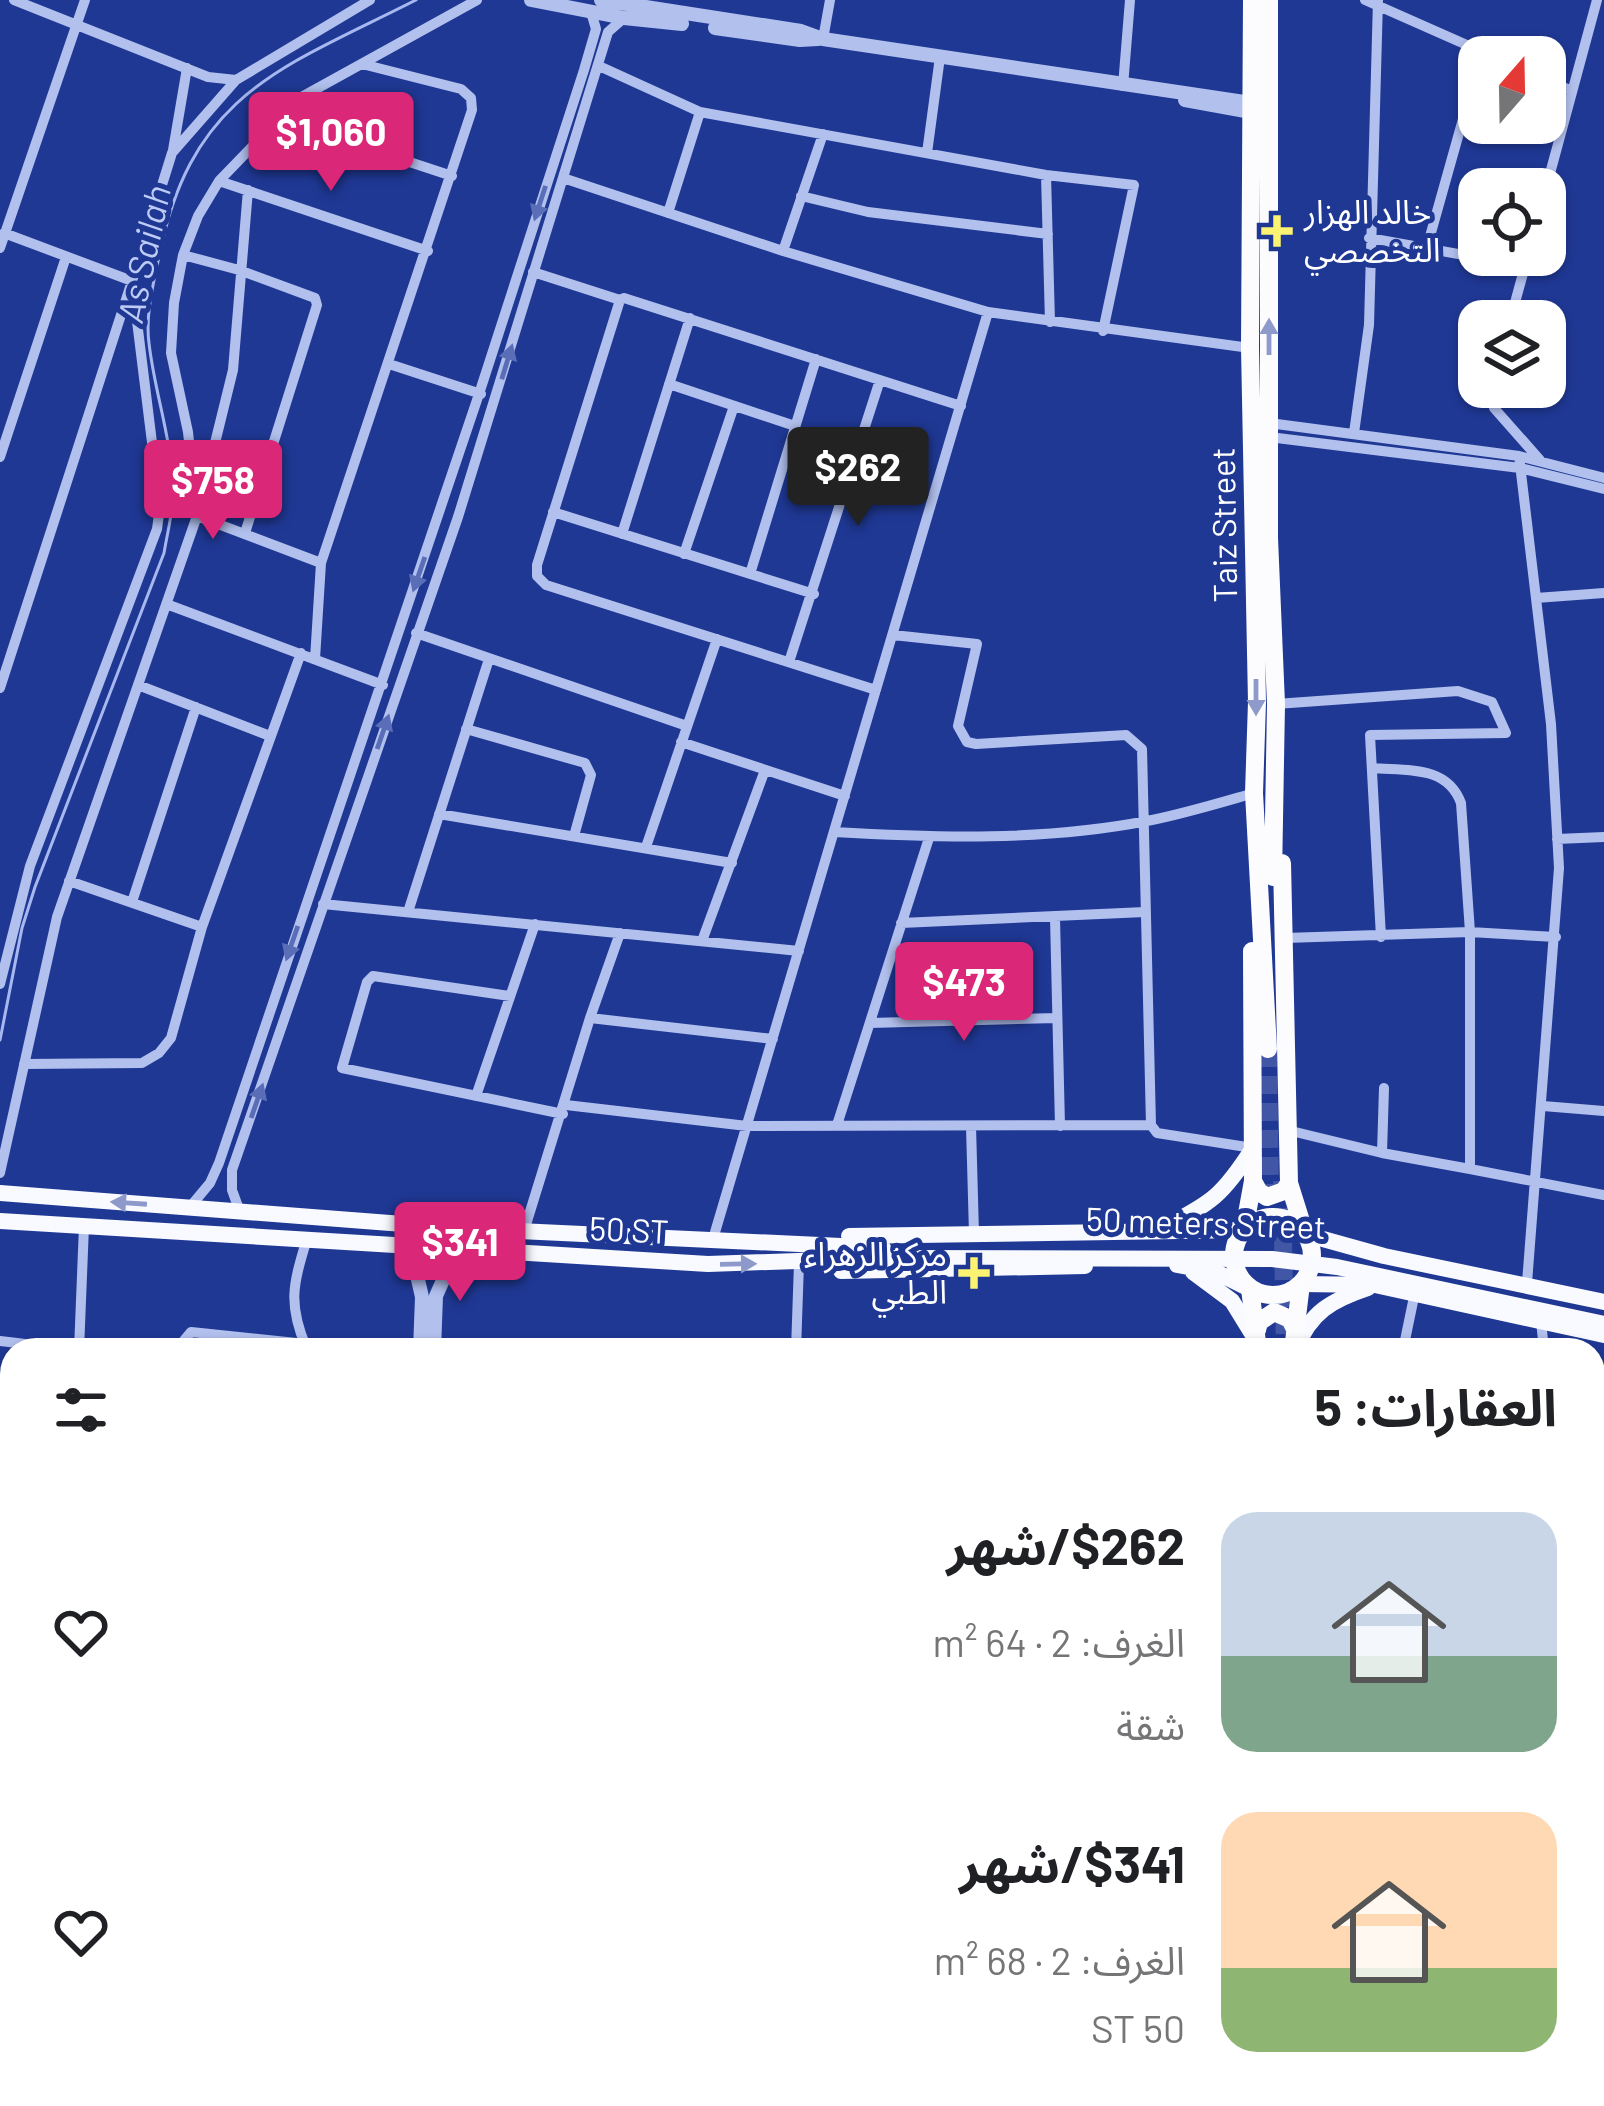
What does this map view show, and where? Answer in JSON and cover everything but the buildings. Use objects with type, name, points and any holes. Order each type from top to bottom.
[{"type":"highway","name":"Taiz Street","points":[[1252,0],[1250,348],[1276,704],[1260,861],[1272,1049]]},
{"type":"highway","name":"Taiz Street","points":[[1264,827],[1254,793],[1269,430],[1269,0]]},
{"type":"highway","points":[[1264,827],[1282,862],[1288,1183],[1312,1258],[1301,1284],[1294,1338]]},
{"type":"highway","points":[[1244,1231],[1253,1181],[1252,861],[1264,827]]},
{"type":"highway","points":[[1253,1181],[1267,1197],[1285,1191],[1288,1183]]},
{"type":"highway","points":[[1301,1284],[1275,1296],[1250,1288],[1238,1275],[1234,1247],[1257,1220],[1279,1217],[1305,1234]]},
{"type":"highway","points":[[1250,1288],[1257,1338]]},
{"type":"highway","points":[[1258,1338],[1259,1322],[1274,1312],[1290,1319],[1294,1328]]},
{"type":"main road","points":[[1253,1148],[1229,1186],[1211,1203],[1165,1231],[1184,1247],[1176,1264],[1232,1301],[1255,1338]]},
{"type":"main road","name":"50 ST","points":[[0,1193],[455,1228],[713,1239],[799,1253],[841,1271],[1176,1264],[1216,1272],[1250,1288]]},
{"type":"main road","name":"50 ST","points":[[0,1221],[708,1264],[799,1253],[842,1236],[1244,1231]]},
{"type":"main road","points":[[455,1228],[456,1251]]},
{"type":"main road","points":[[1305,1234],[1384,1256],[1604,1302]]},
{"type":"main road","name":"50 meters Street","points":[[799,1253],[1272,1248],[1339,1257],[1604,1314]]},
{"type":"main road","name":"50 meters Street","points":[[883,1253],[1272,1259],[1359,1271],[1604,1324]]},
{"type":"main road","points":[[1375,1286],[1375,1266],[1384,1256]]},
{"type":"main road","points":[[1301,1284],[1414,1292],[1604,1335]]},
{"type":"main road","points":[[1300,1338],[1318,1310],[1336,1298],[1375,1286]]},
{"type":"street","points":[[14,0],[208,77],[236,80]]},
{"type":"street","points":[[0,248],[7,207],[86,0]]},
{"type":"street","points":[[172,153],[236,80],[370,0]]},
{"type":"street","points":[[442,0],[451,12]]},
{"type":"street","points":[[197,516],[188,432],[171,352],[183,255],[198,216],[219,181],[298,99],[477,0]]},
{"type":"street","points":[[531,0],[801,31],[824,39],[1251,108]]},
{"type":"street","points":[[824,39],[830,0]]},
{"type":"street","points":[[1123,86],[1130,0]]},
{"type":"street","points":[[1551,168],[1597,0]]},
{"type":"street","points":[[1354,433],[1369,325],[1373,2],[1458,44]]},
{"type":"street","points":[[596,6],[624,18],[824,39]]},
{"type":"street","points":[[240,1212],[232,1190],[232,1170],[496,399],[599,66],[602,31],[596,6]]},
{"type":"street","points":[[190,1207],[219,1163],[602,31],[624,18]]},
{"type":"street","points":[[927,153],[940,57]]},
{"type":"street","points":[[315,659],[321,563],[472,110],[471,98],[461,89],[362,64]]},
{"type":"street","points":[[599,66],[700,112],[1046,175],[1134,184],[1103,331]]},
{"type":"street","points":[[0,688],[172,153],[187,68]]},
{"type":"street","points":[[1566,88],[1572,91]]},
{"type":"street","points":[[668,213],[700,112]]},
{"type":"street","points":[[276,118],[452,176]]},
{"type":"street","points":[[783,251],[823,134]]},
{"type":"street","points":[[1427,247],[1458,144]]},
{"type":"street","points":[[1046,175],[1051,322]]},
{"type":"street","points":[[563,178],[988,312],[1250,348]]},
{"type":"street","points":[[219,181],[428,251]]},
{"type":"street","points":[[0,1173],[69,881],[197,516],[233,370],[248,190]]},
{"type":"street","points":[[801,196],[868,212],[1048,234]]},
{"type":"street","points":[[4,233],[132,281]]},
{"type":"street","points":[[1369,238],[1458,251]]},
{"type":"street","points":[[183,255],[309,293],[317,305],[245,533]]},
{"type":"street","points":[[0,458],[66,256]]},
{"type":"street","points":[[519,267],[961,406]]},
{"type":"street","points":[[0,984],[5,944],[30,866],[157,529],[160,507],[132,281]]},
{"type":"street","points":[[620,300],[537,576],[546,585],[877,690]]},
{"type":"street","points":[[713,1239],[988,312]]},
{"type":"street","points":[[622,534],[690,318]]},
{"type":"street","points":[[750,574],[816,359]]},
{"type":"street","points":[[389,364],[496,399]]},
{"type":"street","points":[[789,662],[880,380]]},
{"type":"street","points":[[669,384],[795,427]]},
{"type":"street","points":[[684,554],[734,406]]},
{"type":"street","points":[[1496,408],[1542,462]]},
{"type":"street","points":[[1269,430],[1354,433],[1519,462],[1604,489]]},
{"type":"street","points":[[1269,430],[1542,462],[1604,478]]},
{"type":"street","points":[[1519,462],[1551,724],[1557,838],[1556,937],[1527,1283]]},
{"type":"street","points":[[553,512],[814,594]]},
{"type":"street","points":[[197,516],[321,563]]},
{"type":"street","points":[[1536,598],[1604,593]]},
{"type":"street","points":[[169,605],[397,690]]},
{"type":"street","points":[[416,634],[687,726]]},
{"type":"street","points":[[893,635],[977,644],[958,726],[967,742],[1126,735],[1142,748],[1151,1125],[1157,1133],[1253,1148]]},
{"type":"street","points":[[646,847],[716,639]]},
{"type":"street","points":[[24,1064],[142,1063],[159,1053],[174,1031],[202,927],[301,653]]},
{"type":"street","points":[[408,912],[489,658]]},
{"type":"street","points":[[138,685],[270,736]]},
{"type":"street","points":[[1276,704],[1458,692],[1492,701],[1506,733],[1370,735],[1381,937]]},
{"type":"street","points":[[132,902],[196,706]]},
{"type":"street","points":[[466,729],[585,763],[591,775],[574,836]]},
{"type":"street","points":[[682,742],[845,796]]},
{"type":"street","points":[[1372,768],[1438,774],[1457,791],[1461,803],[1470,932],[1470,1169]]},
{"type":"street","points":[[702,941],[764,770]]},
{"type":"street","points":[[834,832],[929,838],[1036,835],[1147,821],[1254,793]]},
{"type":"street","points":[[439,814],[732,863]]},
{"type":"street","points":[[837,1125],[929,838]]},
{"type":"street","points":[[1557,838],[1604,838]]},
{"type":"street","points":[[69,881],[202,927]]},
{"type":"street","points":[[323,904],[799,951]]},
{"type":"street","points":[[902,923],[1145,912]]},
{"type":"street","points":[[1055,918],[1060,1126]]},
{"type":"street","points":[[476,1096],[535,924]]},
{"type":"street","points":[[1285,938],[1470,932],[1556,937]]},
{"type":"street","points":[[524,1232],[620,933]]},
{"type":"street","points":[[510,996],[380,974],[367,982],[342,1068],[564,1109],[747,1126],[1151,1125]]},
{"type":"street","points":[[276,992],[292,998]]},
{"type":"street","points":[[590,1018],[772,1039]]},
{"type":"street","points":[[870,1023],[1058,1018]]},
{"type":"street","points":[[1382,1153],[1384,1088]]},
{"type":"street","points":[[1543,1106],[1604,1112]]},
{"type":"street","points":[[971,1126],[974,1234]]},
{"type":"street","points":[[1287,1130],[1604,1195]]},
{"type":"street","points":[[78,1338],[84,1226]]},
{"type":"street","points":[[302,1338],[295,1324],[292,1286],[306,1242]]},
{"type":"street","points":[[411,1249],[422,1298],[420,1338]]},
{"type":"street","points":[[434,1338],[436,1296],[456,1251]]},
{"type":"street","points":[[796,1338],[799,1253]]},
{"type":"street","points":[[1405,1338],[1414,1292]]},
{"type":"street","points":[[1541,1321],[1543,1338]]},
{"type":"street","points":[[186,1338],[191,1332],[237,1338]]},
{"type":"waterway","name":"As Sailah","points":[[0,1040],[35,887],[164,553],[173,480],[148,321],[175,198],[195,155],[251,91],[325,45],[416,0]]},
{"type":"tunnel","points":[[1268,1049],[1270,1200]]},
{"type":"tunnel","points":[[1282,1181],[1285,1338]]},
{"type":"place","name":"خالد الهزار التخصصي","points":[[1277,231]]},
{"type":"place","name":"مركز الزهراء الطبي","points":[[974,1273]]}]
